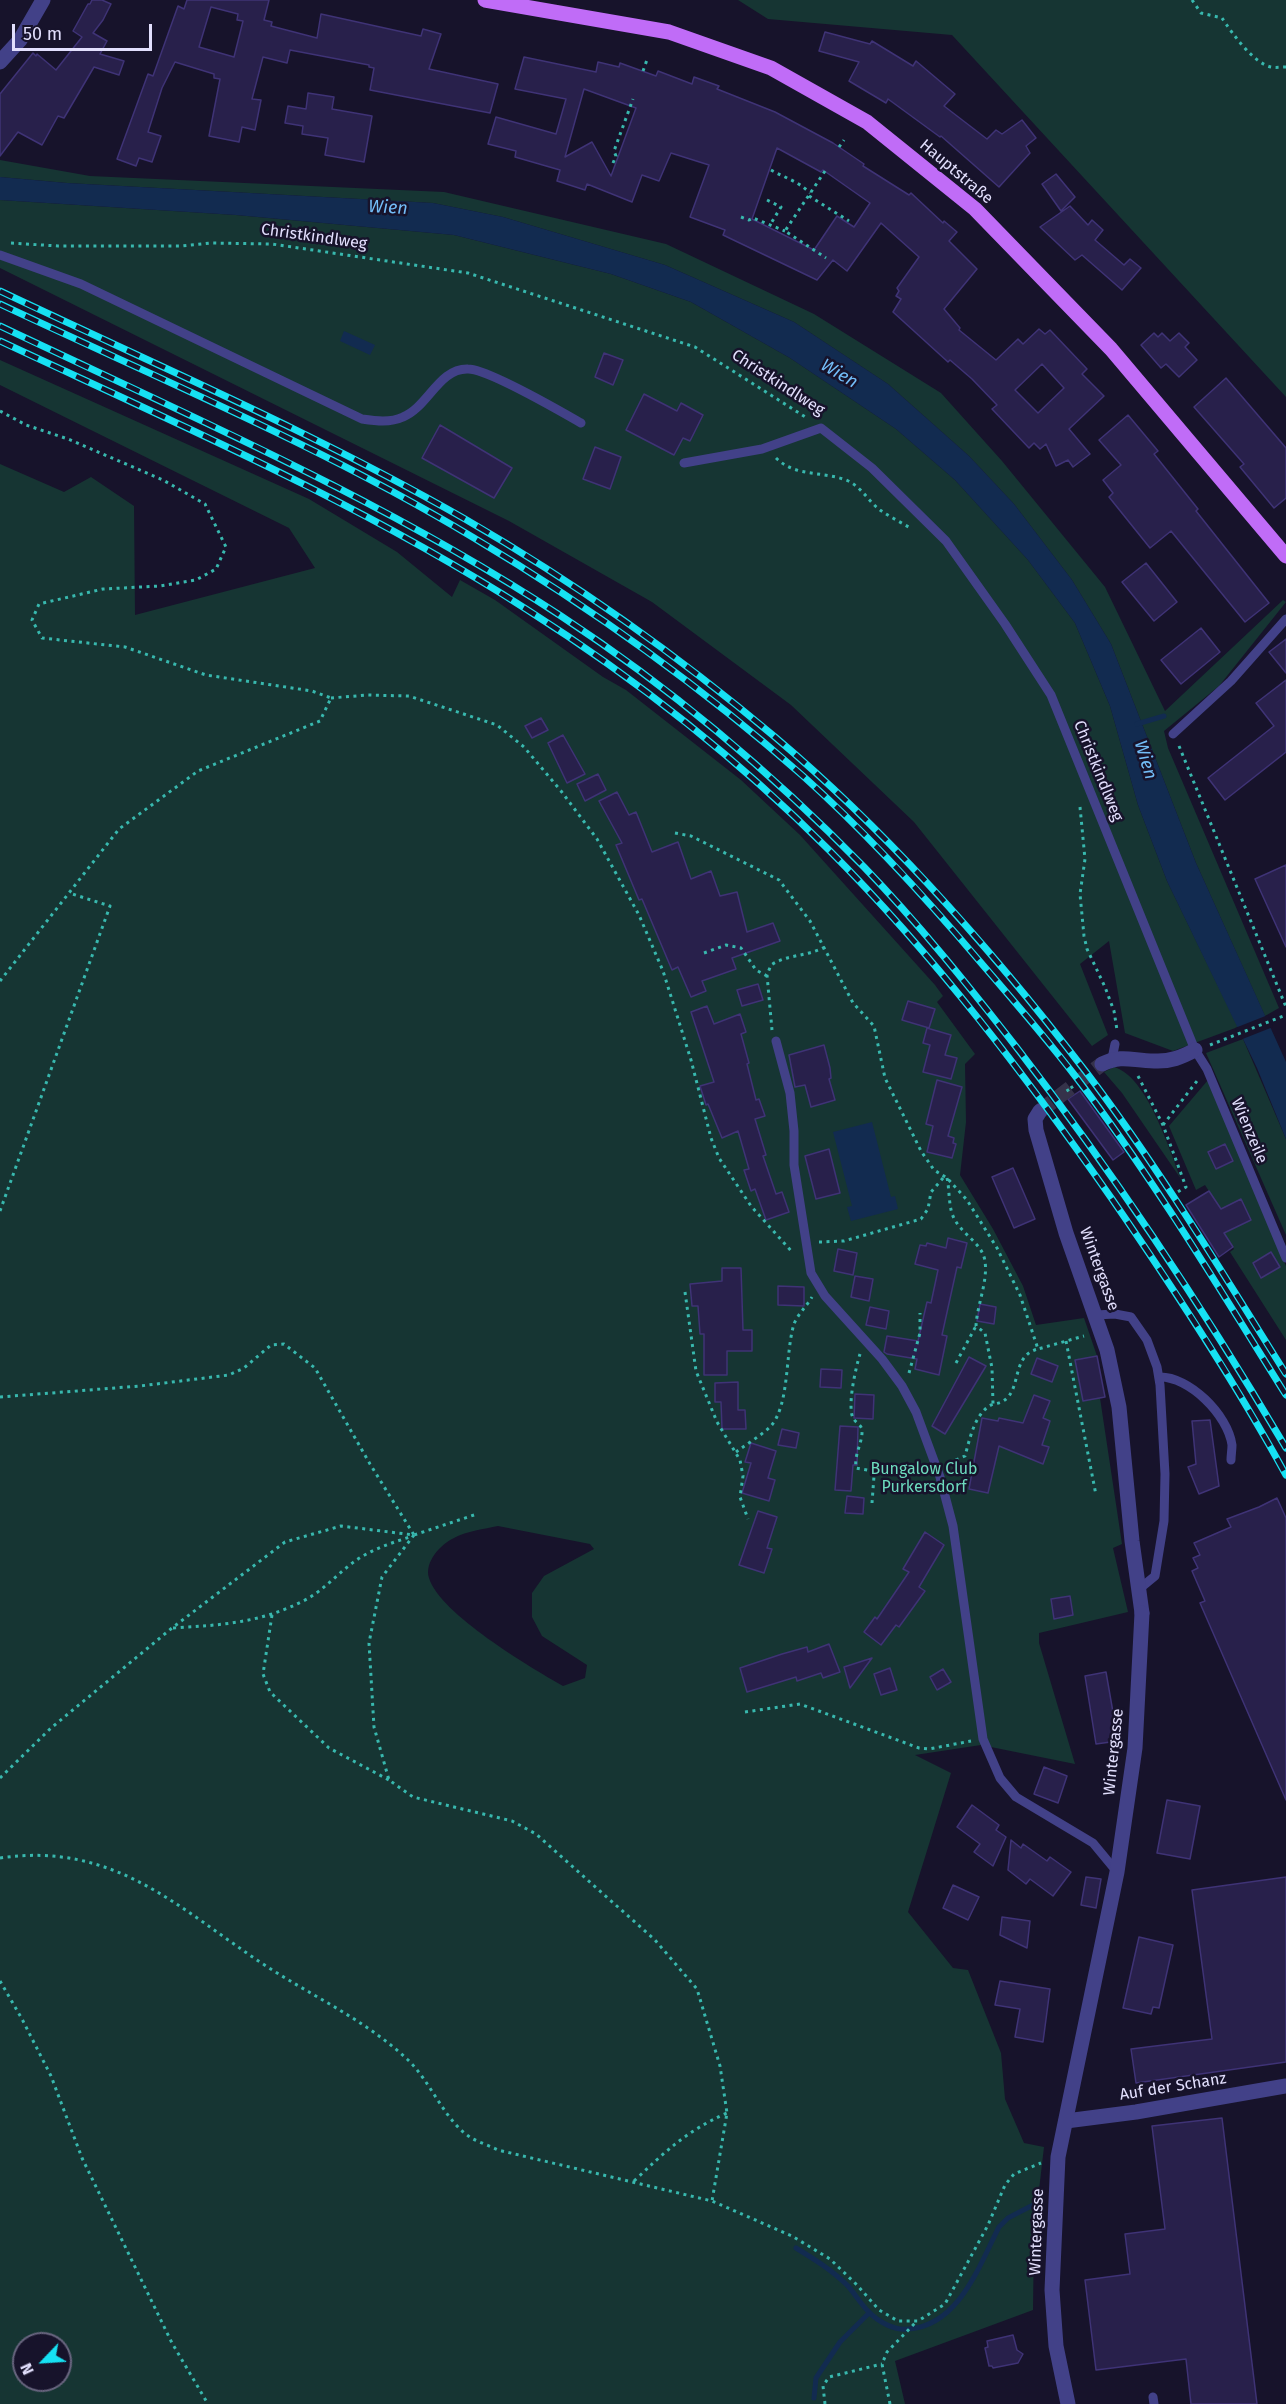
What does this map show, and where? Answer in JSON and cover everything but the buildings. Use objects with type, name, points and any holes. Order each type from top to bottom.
[{"type":"main road","name":"Hauptstraße","points":[[485,0],[669,32],[771,68],[867,122],[975,209],[1112,349],[1286,556]]},
{"type":"street","points":[[0,62],[20,40],[42,0]]},
{"type":"street","points":[[1113,1060],[1154,1062],[1179,1059],[1198,1049]]},
{"type":"street","name":"Wintergasse","points":[[1040,1111],[1035,1119],[1036,1130],[1066,1233],[1101,1331],[1119,1407],[1142,1613],[1135,1748],[1117,1872],[1058,2157],[1052,2290],[1056,2346],[1068,2404]]},
{"type":"street","name":"Auf der Schanz","points":[[1066,2121],[1148,2110],[1286,2085]]},
{"type":"lane","points":[[0,255],[81,284],[362,419],[386,422],[403,418],[413,412],[440,382],[456,370],[470,368],[530,395],[581,423]]},
{"type":"lane","points":[[684,463],[772,446],[820,428]]},
{"type":"lane","name":"Christkindlweg","points":[[820,428],[872,468],[946,541],[1005,624],[1051,695],[1198,1049]]},
{"type":"lane","points":[[1173,734],[1231,681],[1286,619]]},
{"type":"lane","points":[[776,1041],[790,1093],[794,1131],[794,1166],[811,1273],[825,1296],[902,1386],[916,1412],[936,1466],[953,1526],[983,1739],[1000,1778],[1016,1797],[1093,1843],[1117,1872]]},
{"type":"lane","points":[[1113,1060],[1115,1044]]},
{"type":"lane","name":"Wienzeile","points":[[1198,1049],[1286,1258]]},
{"type":"lane","points":[[1096,1316],[1115,1314],[1131,1317],[1147,1340],[1159,1377],[1165,1474],[1164,1521],[1155,1576],[1138,1590]]},
{"type":"lane","points":[[1159,1377],[1172,1378],[1186,1383],[1214,1410],[1232,1444],[1231,1460]]},
{"type":"path","points":[[1192,0],[1201,13],[1222,18],[1233,35],[1252,55],[1269,67],[1286,67]]},
{"type":"path","points":[[643,71],[648,57]]},
{"type":"path","points":[[613,163],[616,156],[614,151],[633,99]]},
{"type":"path","points":[[839,147],[844,140]]},
{"type":"path","points":[[771,170],[796,180],[810,195],[849,221]]},
{"type":"path","points":[[786,231],[825,171]]},
{"type":"path","points":[[767,200],[781,207],[770,225]]},
{"type":"path","points":[[741,218],[749,220],[753,218],[786,231],[826,258]]},
{"type":"path","name":"Christkindlweg","points":[[6,244],[182,246],[210,243],[272,244],[468,273],[695,347],[790,406],[820,428]]},
{"type":"path","points":[[0,411],[26,425],[68,439],[163,480],[205,504],[226,547],[216,569],[196,580],[160,586],[103,589],[39,604],[32,620],[42,638],[125,647],[206,675],[312,691],[331,698],[366,694],[409,696],[497,725],[524,747],[597,839],[639,915],[663,971],[692,1060],[711,1138],[719,1158],[751,1206],[811,1273]]},
{"type":"path","points":[[772,446],[777,459],[785,465],[855,485],[880,510],[914,530]]},
{"type":"path","points":[[0,981],[119,829],[198,771],[320,721],[331,698]]},
{"type":"path","points":[[1173,734],[1286,1007]]},
{"type":"path","points":[[1080,805],[1085,859],[1080,894],[1084,936],[1114,1011],[1117,1030],[1115,1044]]},
{"type":"path","points":[[675,833],[691,836],[779,880],[810,921],[853,1003],[874,1026],[885,1078],[921,1151],[934,1170],[946,1177],[967,1200],[997,1248],[1020,1295],[1038,1349]]},
{"type":"path","points":[[0,1211],[110,906],[69,893]]},
{"type":"path","points":[[704,953],[726,945],[741,948],[756,970],[767,976]]},
{"type":"path","points":[[776,1041],[770,1019],[767,976],[771,965],[784,958],[808,955],[825,947]]},
{"type":"path","points":[[1198,1049],[1286,1015]]},
{"type":"path","points":[[1113,1060],[1144,1084],[1163,1125],[1186,1187],[1176,1193]]},
{"type":"path","points":[[1163,1125],[1207,1069]]},
{"type":"path","points":[[1071,1086],[1075,1092]]},
{"type":"path","points":[[1066,1089],[1070,1094]]},
{"type":"path","points":[[806,1246],[826,1240],[844,1241],[921,1219],[928,1209],[931,1192],[946,1177]]},
{"type":"path","points":[[946,1177],[955,1221],[972,1238],[985,1259],[976,1326],[956,1363]]},
{"type":"path","points":[[736,1452],[770,1427],[775,1419],[785,1393],[790,1341],[795,1324],[818,1284]]},
{"type":"path","points":[[685,1292],[696,1371],[717,1422],[736,1452],[743,1476],[740,1497],[748,1519]]},
{"type":"path","points":[[902,1386],[915,1356],[920,1333],[920,1313]]},
{"type":"path","points":[[976,1326],[985,1333],[992,1368],[993,1404]]},
{"type":"path","points":[[936,1466],[959,1460],[965,1456],[979,1417],[986,1408],[1004,1402],[1014,1390],[1024,1356],[1029,1351],[1101,1331]]},
{"type":"path","points":[[865,1341],[857,1363],[852,1409],[854,1420],[862,1429],[863,1439],[856,1452],[855,1465],[856,1468],[872,1472],[874,1476],[872,1503]]},
{"type":"path","points":[[1066,1341],[1096,1495]]},
{"type":"path","points":[[0,1397],[140,1386],[229,1375],[244,1368],[271,1345],[284,1344],[315,1368],[414,1535]]},
{"type":"path","points":[[172,1628],[235,1624],[272,1615],[309,1598],[357,1559],[377,1548],[477,1514]]},
{"type":"path","points":[[0,1778],[51,1728],[172,1628],[285,1542],[341,1526],[414,1535]]},
{"type":"path","points":[[389,1780],[374,1726],[369,1643],[382,1577],[414,1535]]},
{"type":"path","points":[[272,1615],[263,1674],[270,1692],[329,1748],[389,1780],[412,1797],[512,1821],[536,1834],[655,1940],[697,1989],[720,2066],[727,2113],[711,2201]]},
{"type":"path","points":[[745,1712],[800,1704],[919,1748],[929,1749],[983,1739]]},
{"type":"path","points":[[0,1858],[52,1855],[101,1865],[137,1880],[170,1897],[266,1966],[360,2021],[384,2039],[427,2081],[451,2118],[471,2138],[498,2150],[711,2201],[792,2236],[830,2259],[879,2310],[898,2321],[918,2321]]},
{"type":"path","points":[[0,1982],[51,2076],[82,2158],[172,2343],[208,2404]]},
{"type":"path","points":[[634,2181],[679,2139],[701,2124],[727,2113]]},
{"type":"path","points":[[890,2404],[882,2364],[887,2352],[918,2321],[945,2304],[987,2225],[1005,2185],[1014,2174],[1058,2157]]},
{"type":"path","points":[[825,2404],[823,2386],[829,2377],[882,2364]]},
{"type":"green space","points":[[738,0],[1286,0],[1286,397],[952,35],[768,19]]},
{"type":"green space","points":[[0,160],[90,176],[444,192],[666,244],[814,314],[941,393],[1002,461],[1105,587],[1165,711],[1283,600],[1286,602],[1219,686],[1164,731],[1168,748],[1279,1008],[1265,1016],[1196,863],[1111,644],[1072,580],[1014,504],[969,456],[888,384],[794,322],[665,265],[503,217],[433,203],[67,183],[0,177]]},
{"type":"green space","points":[[0,200],[236,215],[454,235],[611,274],[691,302],[790,358],[896,429],[955,480],[1028,560],[1075,623],[1110,706],[1138,805],[1167,881],[1238,1027],[1173,1051],[1125,1033],[1109,941],[1080,964],[1108,1035],[1092,1046],[914,822],[791,705],[652,602],[509,521],[0,268]]},
{"type":"green space","name":"Bungalow Club Purkersdorf","points":[[0,360],[309,499],[397,552],[452,597],[460,580],[495,600],[603,677],[626,690],[741,780],[800,835],[943,996],[937,1002],[975,1054],[965,1064],[966,1122],[960,1175],[993,1229],[1023,1286],[1036,1325],[1084,1318],[1097,1356],[1105,1397],[1100,1398],[1122,1544],[1113,1548],[1128,1612],[1039,1633],[1039,1643],[1075,1764],[981,1745],[915,1755],[951,1773],[908,1912],[953,1968],[968,1970],[1001,2053],[1005,2099],[1024,2143],[1044,2147],[1034,2233],[1033,2310],[895,2361],[905,2404],[0,2404],[0,464],[64,492],[91,477],[134,506],[135,615],[315,568],[289,528],[0,385]],"holes":[[[498,1526],[590,1544],[594,1549],[544,1576],[532,1593],[532,1617],[542,1636],[587,1665],[585,1678],[563,1686],[468,1623],[450,1607],[429,1578],[431,1560],[439,1549],[449,1541],[476,1530]]]},
{"type":"green space","points":[[1243,1039],[1286,1139],[1286,1235],[1206,1053]]},
{"type":"green space","points":[[1114,1067],[1126,1073],[1147,1098],[1181,1179],[1122,1093],[1104,1072]]},
{"type":"green space","points":[[1208,1080],[1286,1266],[1286,1340],[1230,1252],[1234,1249],[1214,1217],[1222,1211],[1205,1185],[1196,1190],[1169,1126]]},
{"type":"water","name":"Wien","points":[[0,177],[67,183],[433,203],[503,217],[665,265],[794,322],[888,384],[969,456],[1014,504],[1072,580],[1111,644],[1196,863],[1286,1062],[1286,1139],[1257,1068],[1167,881],[1138,805],[1110,706],[1075,623],[1028,560],[955,480],[896,429],[790,358],[691,302],[611,274],[454,235],[236,215],[0,200]]},
{"type":"water","points":[[344,331],[375,345],[370,355],[340,341]]},
{"type":"water","points":[[872,1122],[891,1197],[895,1196],[898,1209],[851,1221],[847,1207],[852,1206],[833,1132]]},
{"type":"pier","points":[[1268,1015],[1273,1027],[1240,1040],[1235,1028]]},
{"type":"waterway","points":[[1137,724],[1164,716]]},
{"type":"waterway","points":[[796,2248],[842,2280],[877,2319],[893,2327],[909,2329],[926,2325],[941,2317],[954,2305],[975,2275],[999,2227],[1008,2218],[1035,2204]]},
{"type":"waterway","points":[[814,2398],[816,2378],[840,2342],[869,2313]]},
{"type":"tunnel","points":[[1040,1111],[1102,1064]]},
{"type":"railway","points":[[0,291],[293,429],[465,519],[546,568],[625,621],[775,737],[860,814],[900,854],[978,939],[1051,1027],[1113,1108],[1164,1183],[1286,1374]]},
{"type":"railway","points":[[0,304],[300,444],[417,505],[474,538],[560,592],[644,649],[685,679],[803,776],[851,821],[918,891],[1065,1062],[1159,1194],[1286,1395]]},
{"type":"railway","points":[[0,326],[285,461],[425,534],[494,574],[561,616],[642,672],[757,765],[829,832],[904,910],[1017,1048],[1158,1243],[1286,1448]]},
{"type":"railway","points":[[0,341],[268,466],[463,570],[567,635],[607,663],[684,721],[759,784],[868,890],[906,932],[1013,1062],[1112,1199],[1203,1335],[1286,1475]]}]
